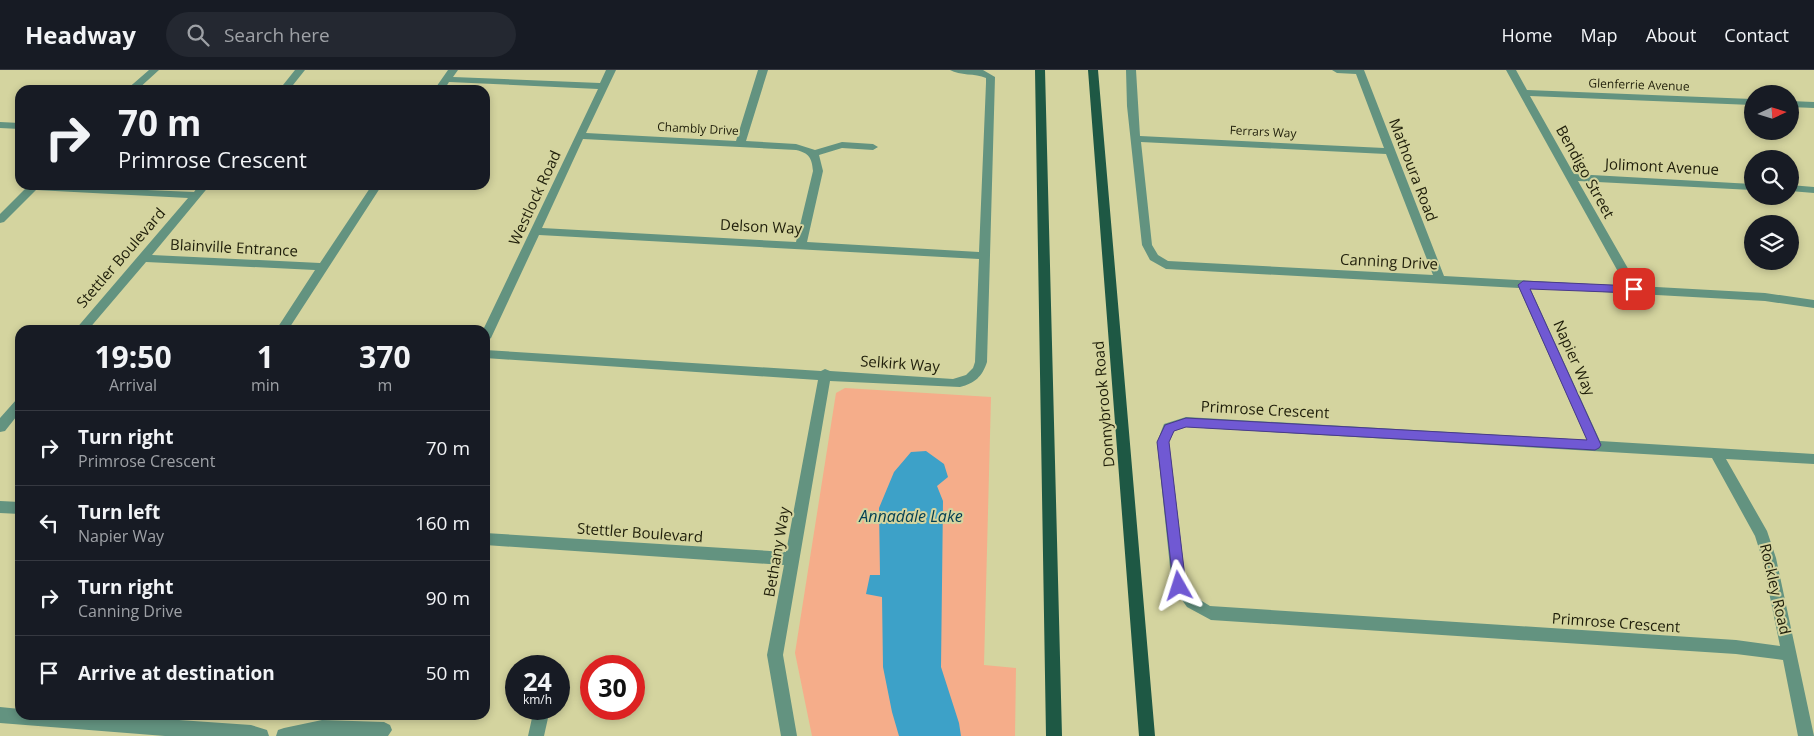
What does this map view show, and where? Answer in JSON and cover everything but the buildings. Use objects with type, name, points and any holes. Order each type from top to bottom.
[{"type":"main road","points":[[1040,70],[1054,736]]},
{"type":"main road","name":"Donnybrook Road","points":[[1093,70],[1147,736]]},
{"type":"street","points":[[135,85],[146,70]]},
{"type":"street","points":[[136,85],[154,70]]},
{"type":"street","points":[[288,85],[300,70]]},
{"type":"street","points":[[443,85],[453,70]]},
{"type":"street","name":"Westlock Road","points":[[490,328],[611,70]]},
{"type":"street","points":[[740,144],[763,70]]},
{"type":"street","name":"Selkirk Way","points":[[490,354],[825,374],[954,384],[974,379],[979,372],[981,362],[991,83],[990,77],[985,72],[955,70]]},
{"type":"street","name":"Canning Drive","points":[[1131,70],[1147,245],[1150,253],[1156,260],[1166,265],[1523,285],[1634,289],[1765,297],[1814,304]]},
{"type":"street","points":[[1337,70],[1359,70]]},
{"type":"street","name":"Mathoura Road","points":[[1359,70],[1440,280]]},
{"type":"street","name":"Bendigo Street","points":[[1511,70],[1634,289]]},
{"type":"street","points":[[447,79],[603,86]]},
{"type":"street","name":"Glenferrie Avenue","points":[[1524,93],[1744,102]]},
{"type":"street","points":[[1799,104],[1814,105]]},
{"type":"street","points":[[0,125],[15,126]]},
{"type":"street","name":"Chambly Drive","points":[[580,136],[796,146],[814,153]]},
{"type":"street","name":"Ferrars Way","points":[[1136,139],[1390,151]]},
{"type":"street","points":[[801,244],[818,171],[818,160],[814,153],[842,145],[873,147]]},
{"type":"street","name":"Jolimont Avenue","points":[[1571,177],[1744,187]]},
{"type":"street","points":[[1799,189],[1814,190]]},
{"type":"street","points":[[0,220],[30,190]]},
{"type":"street","points":[[106,190],[197,195]]},
{"type":"street","name":"Stettler Boulevard","points":[[85,325],[201,190]]},
{"type":"street","points":[[285,325],[374,190]]},
{"type":"street","name":"Delson Way","points":[[536,231],[801,244],[985,256]]},
{"type":"street","name":"Blainville Entrance","points":[[144,258],[322,267]]},
{"type":"street","name":"Napier Way","points":[[1523,285],[1595,445]]},
{"type":"street","name":"Bethany Way","points":[[789,736],[775,655],[825,374]]},
{"type":"street","points":[[0,427],[15,409]]},
{"type":"street","name":"Primrose Crescent","points":[[1790,654],[1736,647],[1211,613],[1187,601],[1179,586],[1163,442],[1169,428],[1179,423],[1206,423],[1814,459]]},
{"type":"street","name":"Rockley Road","points":[[1716,453],[1762,535],[1790,654],[1806,736]]},
{"type":"street","points":[[0,507],[15,508]]},
{"type":"street","name":"Stettler Boulevard","points":[[490,539],[793,559]]},
{"type":"street","points":[[0,715],[15,716]]},
{"type":"street","points":[[141,720],[169,721],[261,736]]},
{"type":"street","points":[[536,736],[539,720]]},
{"type":"street","points":[[284,736],[304,729],[322,726],[384,730]]},
{"type":"shaded area","points":[[845,388],[991,397],[984,665],[1016,668],[1015,736],[812,736],[795,653],[836,393]]},
{"type":"water","name":"Annadale Lake","points":[[926,451],[944,464],[948,477],[937,486],[943,501],[941,667],[959,723],[961,736],[899,736],[883,667],[882,597],[866,594],[870,575],[880,575],[879,508],[894,472],[911,452]]},
{"type":"route","points":[[1179,586],[1163,442],[1169,428],[1186,422],[1595,445],[1523,285],[1634,289]]}]
